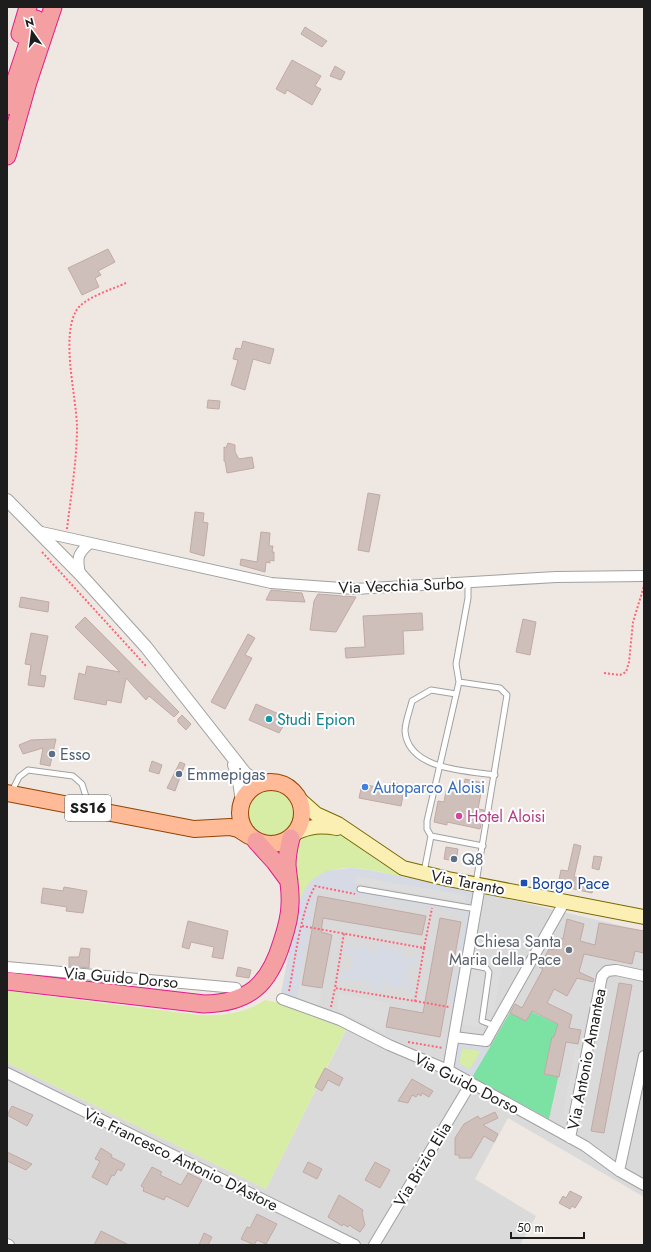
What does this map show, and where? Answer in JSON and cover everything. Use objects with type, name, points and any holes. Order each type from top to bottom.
[{"type":"highway","points":[[7,86],[28,7]]},
{"type":"highway","points":[[7,106],[40,7]]},
{"type":"highway","points":[[9,149],[28,82],[53,7]]},
{"type":"highway","points":[[9,149],[21,122],[52,32],[64,7]]},
{"type":"highway","points":[[7,981],[184,1002],[221,1004],[232,1002],[248,995],[262,984],[271,971],[278,955],[287,926],[290,906],[287,863],[293,835]]},
{"type":"highway","points":[[253,838],[272,858],[289,881]]},
{"type":"main road","name":"Via Taranto","points":[[170,824],[194,825],[218,822],[234,813],[254,787],[266,782],[283,784],[293,791],[298,798],[316,814],[350,832],[403,868],[644,917]]},
{"type":"main road","name":"Via Taranto","points":[[9,793],[194,829],[230,827],[238,829],[267,844],[275,844],[308,827],[318,826],[350,832]]},
{"type":"main road","points":[[293,835],[302,819],[302,806],[298,798]]},
{"type":"main road","points":[[241,804],[240,816],[242,826],[253,838]]},
{"type":"street","points":[[7,500],[80,574],[146,647],[228,753],[250,778],[257,782],[266,782]]},
{"type":"street","name":"Via Vecchia Surbo","points":[[37,531],[271,583],[355,590],[556,577],[644,576]]},
{"type":"street","points":[[80,574],[77,559],[82,549],[90,543]]},
{"type":"street","points":[[228,753],[238,775],[241,804]]},
{"type":"street","points":[[448,1070],[476,909],[478,884]]},
{"type":"street","points":[[454,1036],[486,1041],[565,901]]},
{"type":"street","name":"Via Guido Dorso","points":[[7,967],[236,988]]},
{"type":"street","name":"Via Antonio Amantea","points":[[570,1138],[602,976],[607,971],[616,970],[644,976]]},
{"type":"street","name":"Via Guido Dorso","points":[[284,1000],[330,1016],[389,1045],[448,1070],[585,1146],[619,1171],[644,1185]]},
{"type":"street","points":[[619,1171],[644,1056]]},
{"type":"street","name":"Via Francesco Antonio D'Astore","points":[[7,1073],[354,1245]]},
{"type":"street","name":"Via Brizio Elia","points":[[374,1245],[471,1083]]},
{"type":"lane","points":[[424,873],[431,836],[427,829],[427,820],[459,682],[456,664],[468,598],[468,582]]},
{"type":"lane","points":[[459,682],[500,688],[507,695],[478,884]]},
{"type":"lane","points":[[456,694],[431,690],[412,701],[405,730],[408,744],[420,757],[439,767],[495,775]]},
{"type":"lane","points":[[9,793],[19,777],[28,770],[73,776],[82,784],[90,809]]},
{"type":"lane","points":[[431,836],[483,846]]},
{"type":"lane","points":[[360,889],[476,909]]},
{"type":"lane","points":[[466,964],[486,968],[490,972],[482,1021],[495,1026]]},
{"type":"path","points":[[66,538],[77,425],[70,361],[70,334],[76,310],[88,300],[126,283]]},
{"type":"path","points":[[40,550],[150,671]]},
{"type":"path","points":[[604,672],[620,675],[626,672],[629,662],[633,622],[644,586]]},
{"type":"path","points":[[284,1000],[310,895],[314,886],[361,895]]},
{"type":"path","points":[[415,1001],[432,907],[439,908]]},
{"type":"path","points":[[302,926],[424,948]]},
{"type":"path","points":[[330,1016],[344,933]]},
{"type":"path","points":[[335,988],[451,1007]]},
{"type":"path","points":[[450,1014],[452,1004]]},
{"type":"path","points":[[402,1041],[444,1048]]},
{"type":"shaded area","points":[[351,868],[369,870],[470,891],[472,897],[469,901],[465,902],[466,895],[356,876],[354,891],[469,913],[454,1004],[450,1003],[465,914],[316,888],[310,922],[313,922],[311,931],[308,931],[297,997],[281,993],[300,899],[306,887],[313,879],[326,871]]},
{"type":"shaded area","points":[[369,870],[466,889],[644,931],[644,1197],[508,1118],[475,1179],[536,1216],[520,1245],[7,1245],[7,1059],[8,1063],[266,1189],[346,1030],[279,1003],[300,899],[306,887]]},
{"type":"shaded area","points":[[356,876],[466,895],[465,902],[355,883]]},
{"type":"shaded area","points":[[346,943],[351,949],[357,950],[361,946],[366,946],[370,952],[375,953],[379,950],[376,944],[383,945],[386,949],[404,953],[403,957],[410,959],[419,953],[418,961],[408,967],[406,976],[414,987],[413,994],[405,984],[395,988],[391,987],[389,981],[386,981],[380,986],[384,992],[375,990],[368,982],[346,978],[339,982],[341,974],[351,969],[353,958],[345,950]]},
{"type":"shaded area","points":[[480,955],[495,957],[494,965],[502,966],[494,1011],[487,1010],[484,1028],[462,1024],[472,960],[479,962]]},
{"type":"shaded area","points":[[299,984],[322,988],[318,1006],[297,997]]},
{"type":"shaded area","points":[[339,993],[390,1003],[385,1033],[337,1010]]},
{"type":"shaded area","points":[[461,1042],[490,1047],[472,1077],[458,1068],[454,1063],[457,1045]],"holes":[[[462,1048],[481,1051],[470,1070],[459,1063]]]},
{"type":"shaded area","points":[[575,1049],[581,1050],[569,1116],[563,1114]]},
{"type":"green space","points":[[266,788],[276,788],[288,795],[295,807],[295,817],[288,829],[276,836],[266,836],[258,832],[251,825],[247,817],[247,807],[251,799],[258,792]]},
{"type":"green space","points":[[310,831],[334,831],[403,877],[359,868],[333,870],[321,876],[310,885],[300,899],[300,888],[294,869],[295,846]]},
{"type":"green space","points":[[7,991],[199,1015],[233,1013],[257,1005],[265,1000],[279,1003],[346,1029],[266,1189],[8,1063]]},
{"type":"green space","points":[[515,1004],[553,1022],[560,1009],[572,1015],[549,1119],[472,1077]]},
{"type":"green space","points":[[462,1048],[481,1051],[469,1070],[459,1063]]},
{"type":"building","points":[[305,27],[327,41],[322,47],[301,34]]},
{"type":"building","points":[[292,60],[321,76],[315,86],[321,89],[312,105],[287,90],[285,94],[276,89]]},
{"type":"building","points":[[335,66],[345,72],[341,80],[330,76]]},
{"type":"building","points":[[108,249],[115,262],[98,271],[101,275],[95,278],[99,287],[82,295],[68,268]]},
{"type":"building","points":[[243,341],[274,349],[270,364],[253,359],[245,390],[231,385],[238,360],[233,359],[236,348],[241,349]]},
{"type":"building","points":[[208,400],[220,401],[219,409],[207,408]]},
{"type":"building","points":[[228,443],[235,445],[235,452],[239,459],[252,457],[254,468],[227,473],[224,461],[224,447],[226,448]]},
{"type":"building","points":[[368,493],[380,495],[369,552],[358,550]]},
{"type":"building","points":[[195,512],[204,513],[203,522],[208,523],[204,556],[190,552]]},
{"type":"building","points":[[261,532],[270,533],[269,546],[273,546],[272,552],[274,552],[274,561],[270,560],[270,563],[266,562],[265,572],[240,565],[241,559],[257,562]]},
{"type":"building","points":[[271,590],[302,593],[305,602],[266,600]]},
{"type":"building","points":[[318,594],[356,597],[336,632],[310,630],[314,601]]},
{"type":"building","points":[[21,597],[49,602],[48,612],[19,607]]},
{"type":"building","points":[[422,613],[423,630],[403,631],[404,654],[346,658],[345,648],[365,647],[363,616]]},
{"type":"building","points":[[85,617],[179,712],[174,717],[149,696],[146,700],[126,678],[121,703],[107,700],[106,705],[74,699],[79,673],[85,675],[87,666],[120,672],[75,627]]},
{"type":"building","points":[[523,619],[536,622],[530,655],[516,652]]},
{"type":"building","points":[[31,633],[48,636],[40,675],[46,676],[44,687],[28,685],[31,665],[25,664]]},
{"type":"building","points":[[248,634],[255,638],[245,655],[252,658],[225,709],[211,702]]},
{"type":"building","name":"Studi Epion","points":[[256,704],[288,718],[279,733],[249,720]]},
{"type":"building","points":[[182,715],[191,724],[186,730],[178,722],[178,719]]},
{"type":"building","points":[[56,739],[50,766],[40,764],[43,748],[23,754],[19,745],[31,740]]},
{"type":"building","points":[[152,761],[162,765],[159,774],[149,771]]},
{"type":"building","points":[[180,762],[185,764],[175,791],[167,788]]},
{"type":"building","points":[[465,779],[483,783],[478,809],[484,810],[480,829],[447,822],[447,825],[434,822],[438,801],[444,802],[446,791],[449,791],[451,783],[464,786]]},
{"type":"building","points":[[391,782],[405,785],[401,806],[359,798],[362,784],[390,790]]},
{"type":"building","points":[[574,844],[581,846],[574,877],[595,881],[592,893],[558,884],[561,870],[568,871]]},
{"type":"building","points":[[446,847],[458,849],[456,861],[444,859]]},
{"type":"building","points":[[594,856],[602,857],[599,870],[592,868]]},
{"type":"building","points":[[64,887],[87,891],[83,913],[66,911],[67,907],[41,903],[43,888],[63,891]]},
{"type":"building","points":[[318,896],[426,916],[422,935],[323,918],[321,932],[332,935],[322,988],[302,985]]},
{"type":"building","points":[[440,918],[461,922],[440,1037],[386,1027],[390,1007],[423,1013]]},
{"type":"building","points":[[567,919],[584,924],[580,941],[595,945],[599,923],[644,931],[644,953],[635,951],[632,964],[584,954],[579,972],[594,979],[593,982],[577,978],[567,996],[554,989],[547,1003],[572,1015],[569,1028],[581,1030],[578,1044],[566,1042],[559,1077],[544,1074],[552,1037],[554,1037],[558,1024],[532,1011],[526,1021],[510,1013],[515,1004],[522,1008],[543,969],[539,967],[549,949],[553,950],[556,937],[563,939]]},
{"type":"building","points":[[188,921],[228,931],[223,959],[212,957],[214,947],[191,942],[189,949],[182,947]]},
{"type":"building","points":[[81,948],[90,949],[89,968],[69,966],[69,957],[79,957]]},
{"type":"building","points":[[238,967],[251,970],[249,978],[236,976]]},
{"type":"building","points":[[619,983],[632,985],[604,1133],[591,1131]]},
{"type":"building","points":[[325,1068],[343,1078],[339,1086],[328,1080],[322,1091],[315,1087]]},
{"type":"building","points":[[412,1079],[433,1091],[429,1097],[422,1093],[421,1096],[418,1094],[416,1097],[412,1095],[408,1103],[398,1101]]},
{"type":"building","points":[[12,1106],[33,1115],[27,1126],[7,1115]]},
{"type":"building","points":[[495,1112],[498,1118],[483,1125],[498,1134],[494,1142],[484,1136],[471,1158],[459,1158],[459,1155],[455,1155],[455,1138],[464,1124],[478,1116],[480,1119]]},
{"type":"building","points":[[101,1148],[112,1155],[111,1157],[125,1164],[121,1171],[118,1169],[114,1176],[112,1175],[107,1185],[92,1177],[100,1161],[95,1159]]},
{"type":"building","points":[[7,1152],[32,1164],[26,1170],[7,1161]]},
{"type":"building","points":[[308,1162],[322,1169],[317,1179],[303,1172]]},
{"type":"building","points":[[375,1162],[390,1170],[380,1188],[365,1180]]},
{"type":"building","points":[[152,1167],[162,1172],[160,1175],[181,1185],[188,1173],[202,1180],[188,1207],[166,1196],[164,1200],[143,1191],[144,1188],[141,1186]]},
{"type":"building","points":[[570,1191],[582,1197],[575,1208],[572,1206],[570,1209],[559,1203],[563,1196],[566,1198]]},
{"type":"building","points":[[339,1195],[363,1210],[362,1213],[365,1225],[360,1232],[349,1225],[348,1227],[343,1224],[342,1226],[328,1217]]},
{"type":"building","points":[[257,1214],[277,1224],[266,1244],[257,1240],[254,1245],[241,1239],[247,1227],[250,1228]]},
{"type":"building","points":[[101,1231],[129,1245],[94,1245]]},
{"type":"building","points":[[204,1233],[212,1237],[208,1245],[199,1245]]},
{"type":"place","name":"Studi Epion","points":[[269,719]]},
{"type":"place","name":"Esso","points":[[52,754]]},
{"type":"place","name":"Emmepigas","points":[[179,774]]},
{"type":"place","name":"Autoparco Aloisi","points":[[365,787]]},
{"type":"place","name":"Hotel Aloisi","points":[[459,816]]},
{"type":"place","name":"Q8","points":[[454,859]]},
{"type":"place","name":"Borgo Pace","points":[[524,883]]},
{"type":"place","name":"Chiesa Santa Maria della Pace","points":[[569,950]]}]
